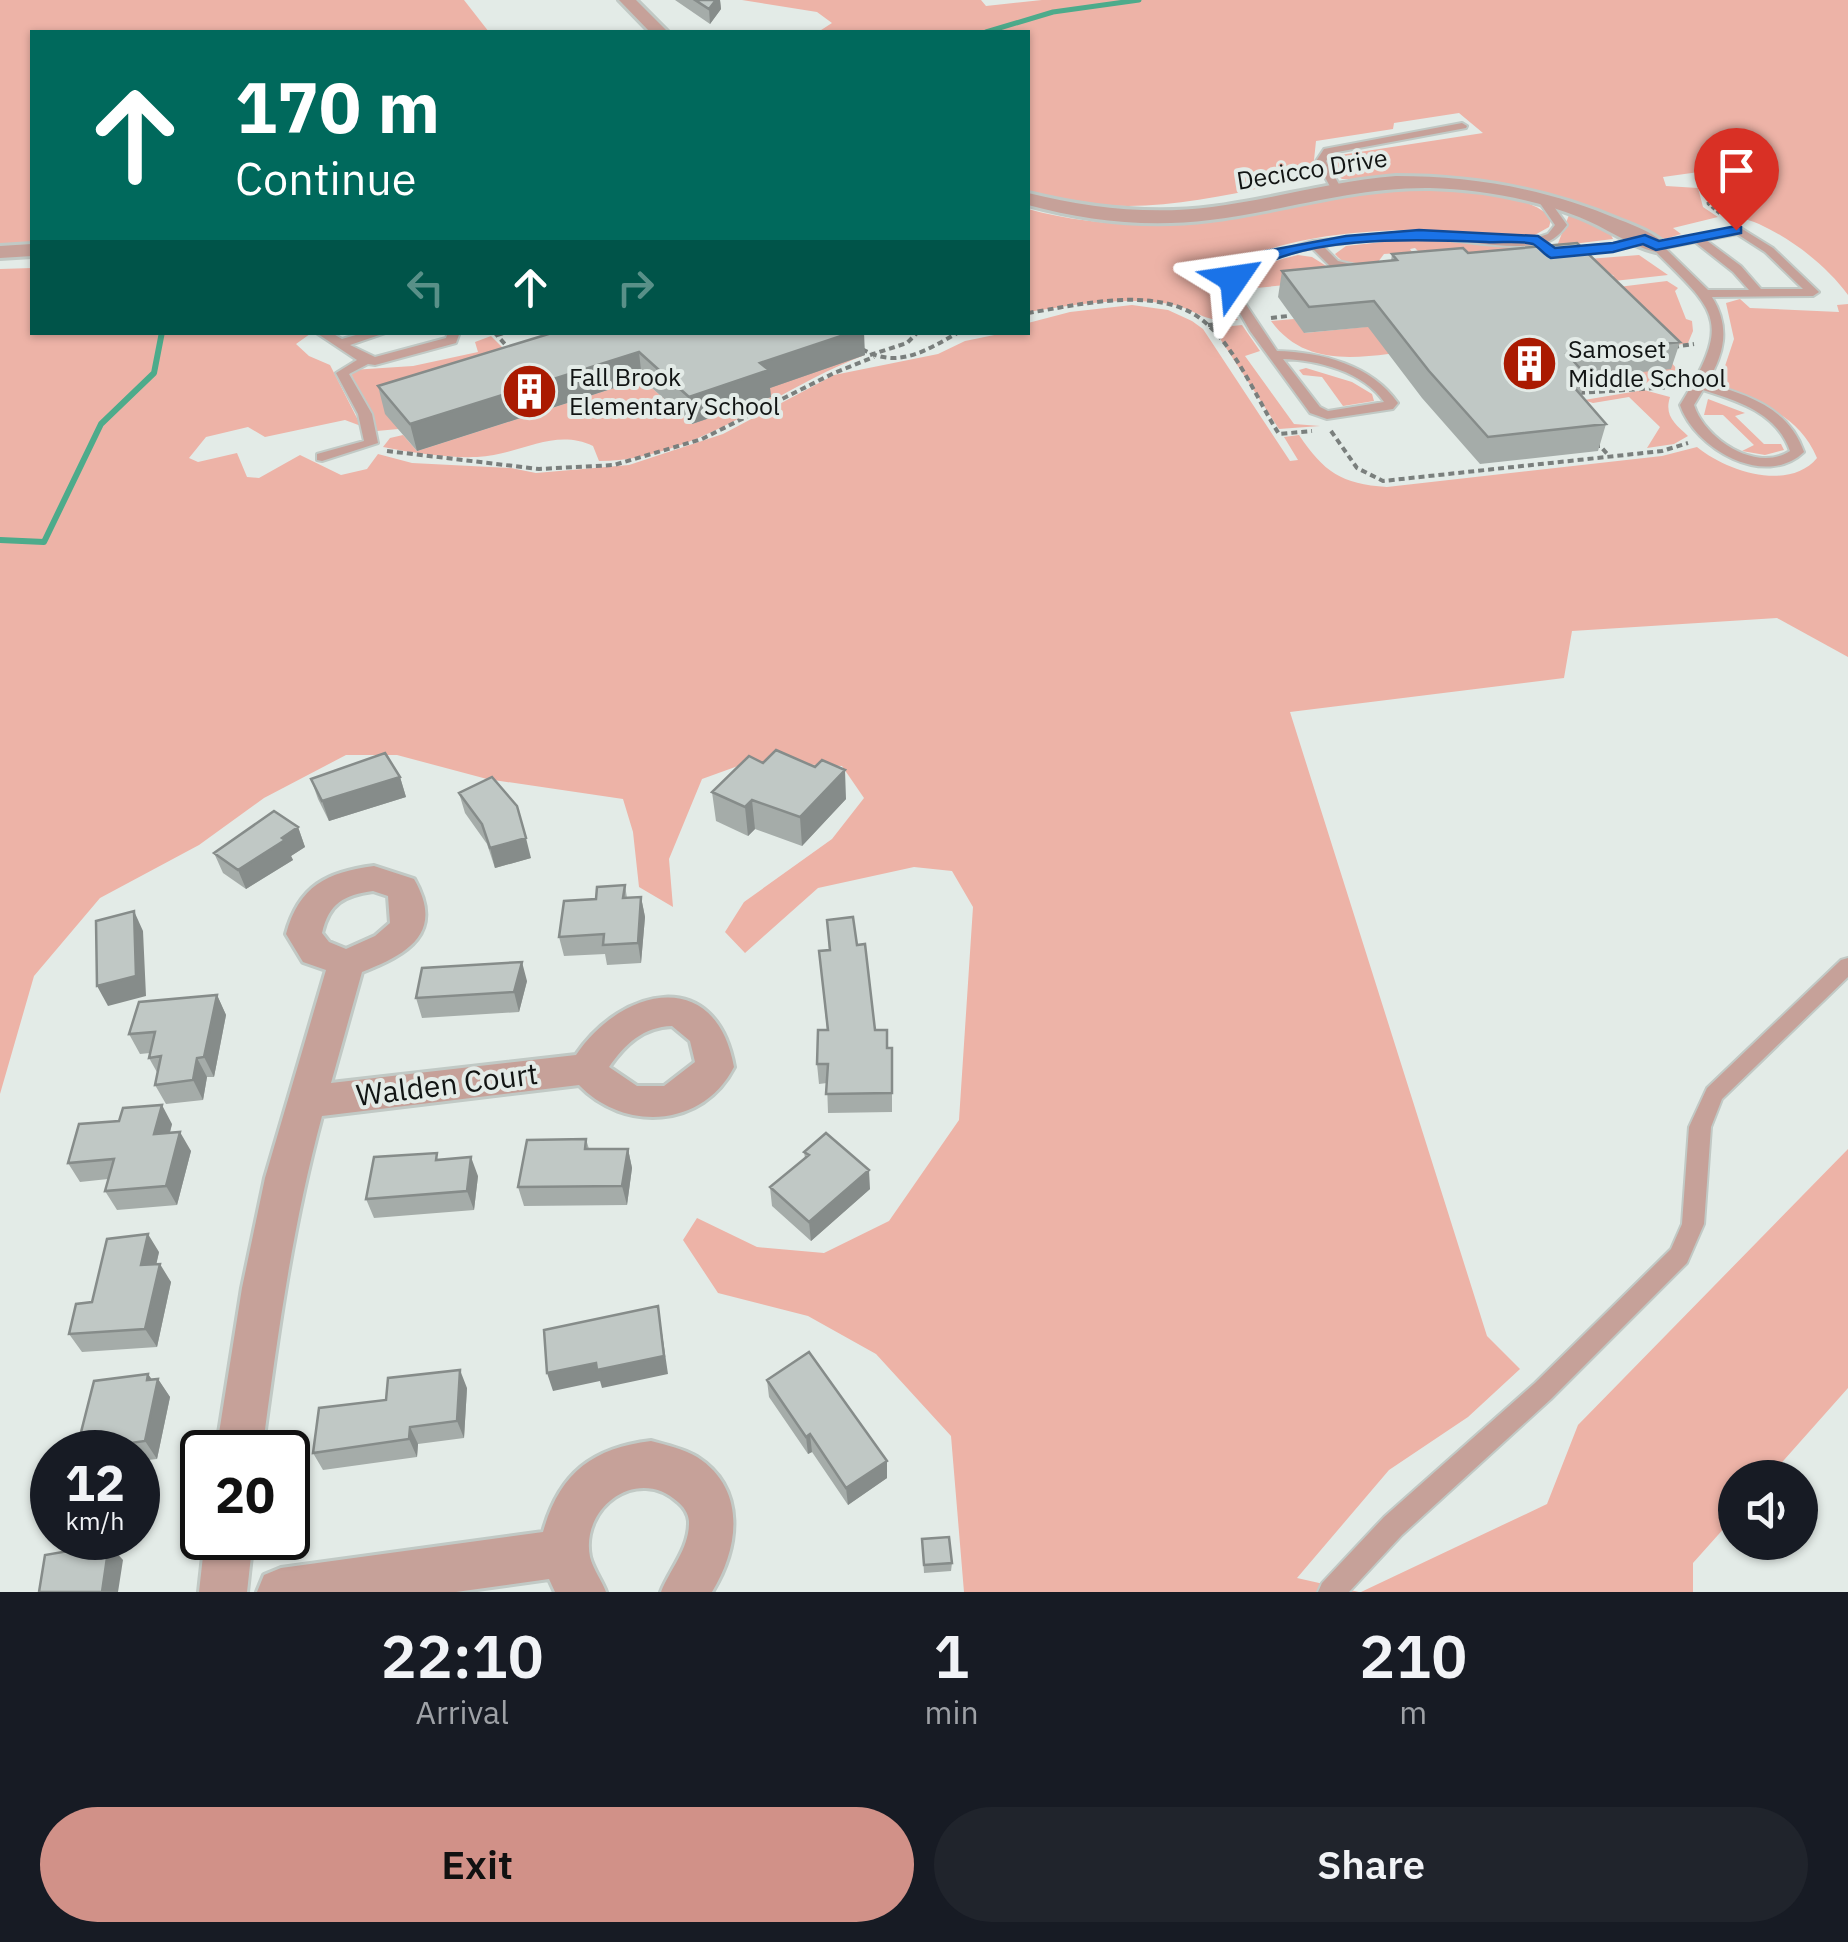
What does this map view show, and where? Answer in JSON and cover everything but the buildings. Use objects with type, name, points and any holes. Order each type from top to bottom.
[{"type":"street","points":[[628,0],[657,30]]},
{"type":"street","name":"Decicco Drive","points":[[1030,199],[1107,215],[1183,216],[1336,188],[1429,182],[1544,199],[1581,210],[1651,243]]},
{"type":"street","points":[[0,252],[30,250]]},
{"type":"street","points":[[243,1430],[266,1272],[285,1178],[346,963]]},
{"type":"street","name":"Walden Court","points":[[307,1102],[587,1069]]},
{"type":"street","points":[[281,1592],[573,1572],[567,1529],[576,1506],[600,1479],[633,1464],[655,1462],[676,1468],[694,1480],[707,1498],[714,1521],[712,1547],[702,1572],[685,1592]]},
{"type":"street","points":[[223,1592],[227,1560]]},
{"type":"lane","points":[[1336,188],[1320,162],[1328,150],[1462,126]]},
{"type":"lane","points":[[1276,355],[1294,356],[1366,376],[1380,385],[1391,403],[1382,408],[1319,413],[1276,355],[1235,297],[1234,279],[1256,260],[1315,245],[1419,234],[1538,240],[1552,236],[1560,225],[1556,212],[1544,199]]},
{"type":"lane","points":[[1513,257],[1741,231],[1784,262],[1813,292],[1704,294]]},
{"type":"lane","points":[[1696,238],[1724,258],[1759,294]]},
{"type":"lane","points":[[1538,240],[1551,253]]},
{"type":"lane","points":[[1651,243],[1678,263],[1704,294],[1718,338],[1713,360],[1698,384],[1687,410],[1724,450],[1762,462],[1791,459],[1797,452],[1790,435],[1760,406],[1698,384]]},
{"type":"lane","points":[[1315,245],[1334,264],[1370,270]]},
{"type":"lane","points":[[326,335],[366,360]]},
{"type":"lane","points":[[339,344],[371,335]]},
{"type":"lane","points":[[322,457],[366,446],[372,440],[368,419],[342,373],[366,360],[385,360],[452,340],[453,335]]},
{"type":"lane","points":[[1332,1592],[1393,1526],[1543,1391],[1679,1256],[1692,1224],[1700,1127],[1706,1110],[1728,1078],[1848,965]]},
{"type":"path","points":[[1702,170],[1708,204],[1723,216]]},
{"type":"path","points":[[1030,314],[1110,304],[1155,303],[1184,309],[1208,325],[1278,434],[1330,429]]},
{"type":"path","points":[[1266,318],[1288,316]]},
{"type":"path","points":[[1208,325],[1240,322]]},
{"type":"path","points":[[497,335],[518,358]]},
{"type":"path","points":[[366,446],[436,460],[498,462],[539,469],[586,468],[646,458],[697,442],[745,420],[808,382],[904,344],[914,335]]},
{"type":"path","points":[[854,344],[888,362],[907,358],[953,335]]},
{"type":"path","points":[[1662,349],[1694,344]]},
{"type":"path","points":[[1580,400],[1573,394],[1676,388]]},
{"type":"path","points":[[1319,413],[1356,468],[1383,481],[1672,450],[1696,440]]},
{"type":"path","points":[[1593,446],[1600,446],[1610,457]]},
{"type":"path","points":[[1512,461],[1517,467]]},
{"type":"shaded area","points":[[0,0],[464,0],[487,30],[30,30],[30,243],[0,245]]},
{"type":"shaded area","points":[[742,0],[981,0],[986,6],[1042,0],[1848,0],[1848,295],[1808,254],[1784,237],[1716,209],[1706,171],[1663,177],[1666,186],[1698,188],[1703,207],[1718,217],[1673,228],[1681,234],[1665,239],[1568,202],[1342,179],[1326,168],[1340,155],[1483,133],[1459,113],[1394,123],[1393,129],[1316,141],[1314,160],[1320,175],[1210,198],[1141,206],[1068,201],[1030,193],[1030,30],[821,30],[832,23],[817,12]]},
{"type":"shaded area","points":[[1431,189],[1497,196],[1530,204],[1551,220],[1549,227],[1533,236],[1433,230],[1352,233],[1258,253],[1236,266],[1223,281],[1224,298],[1238,320],[1215,320],[1175,305],[1146,301],[1030,312],[1030,209],[1096,222],[1165,224],[1375,193]]},
{"type":"shaded area","points":[[1569,215],[1609,231],[1613,239],[1557,246]]},
{"type":"shaded area","points":[[1410,239],[1532,248],[1465,254],[1465,249],[1415,248],[1410,249],[1412,252],[1384,254],[1378,262],[1360,264],[1344,262],[1335,254],[1346,246]]},
{"type":"shaded area","points":[[1298,255],[1312,257],[1347,279],[1246,289],[1259,269]]},
{"type":"shaded area","points":[[1639,255],[1668,275],[1596,283],[1614,276],[1588,259]]},
{"type":"shaded area","points":[[30,268],[30,335],[309,335],[296,344],[309,356],[330,365],[361,426],[345,420],[265,437],[248,427],[206,437],[189,458],[198,462],[237,453],[247,477],[259,478],[300,455],[341,475],[367,469],[378,454],[412,463],[536,473],[629,465],[723,434],[834,375],[938,354],[965,341],[994,335],[1030,335],[1030,322],[1070,312],[1132,305],[1168,310],[1203,329],[1290,461],[1298,460],[1284,437],[1299,435],[1326,467],[1357,483],[1387,487],[1662,456],[1697,447],[1724,464],[1774,476],[1791,474],[1817,458],[1788,420],[1719,384],[1734,339],[1726,303],[1740,299],[1750,308],[1839,312],[1837,305],[1848,304],[1848,657],[1777,618],[1572,631],[1564,678],[1290,712],[1487,1336],[1520,1369],[1468,1417],[1389,1470],[1297,1578],[1359,1592],[964,1592],[951,1436],[876,1354],[808,1316],[718,1293],[683,1240],[697,1218],[757,1247],[824,1253],[889,1221],[959,1120],[973,907],[952,871],[914,867],[818,888],[745,953],[725,932],[744,902],[832,839],[864,798],[842,766],[749,762],[702,779],[669,859],[673,907],[639,887],[633,832],[623,799],[487,779],[397,755],[346,755],[264,798],[199,845],[100,898],[34,976],[0,1094],[0,269]]},
{"type":"shaded area","points":[[1667,281],[1678,288],[1675,291],[1686,319],[1692,321],[1693,331],[1688,343],[1665,347],[1602,289]]},
{"type":"shaded area","points":[[1294,319],[1305,333],[1405,323],[1427,349],[1342,357],[1322,354],[1286,337],[1271,321]]},
{"type":"shaded area","points":[[1242,325],[1260,351],[1245,356],[1294,424],[1320,426],[1279,429],[1213,328]]},
{"type":"shaded area","points":[[491,336],[525,370],[398,429],[377,431],[354,385],[352,370],[413,366],[478,352],[475,342]]},
{"type":"shaded area","points":[[1662,352],[1677,369],[1670,378],[1658,382],[1582,391],[1543,383]]},
{"type":"shaded area","points":[[865,355],[703,436],[635,458],[599,461],[593,446],[564,440],[477,457],[430,455],[383,447],[390,438],[403,435],[417,451],[642,379],[692,424],[735,410],[741,371]]},
{"type":"shaded area","points":[[1306,368],[1352,382],[1372,394],[1374,401],[1343,406],[1322,377],[1303,375],[1299,370]]},
{"type":"shaded area","points":[[1644,390],[1670,397],[1670,415],[1688,436],[1674,444],[1647,448],[1660,427],[1629,397],[1593,403],[1584,400]]},
{"type":"shaded area","points":[[1708,399],[1745,413],[1735,416],[1764,444],[1781,444],[1784,450],[1765,455],[1742,451],[1754,445],[1723,415],[1704,415]]},
{"type":"shaded area","points":[[1848,1149],[1848,1388],[1784,1460],[1718,1460],[1718,1535],[1693,1563],[1693,1592],[1361,1592],[1547,1504],[1578,1425]]},
{"type":"waterway","points":[[993,30],[1053,12],[1139,0]]},
{"type":"waterway","points":[[0,540],[44,542],[101,424],[154,373],[161,335]]},
{"type":"place","name":"Samoset Middle School","points":[[1529,363]]},
{"type":"place","name":"Fall Brook Elementary School","points":[[530,391]]},
{"type":"route","points":[[1234,279],[1246,266],[1272,254],[1346,240],[1419,234],[1538,240],[1551,253],[1613,247],[1645,239],[1656,246],[1736,230]]}]
